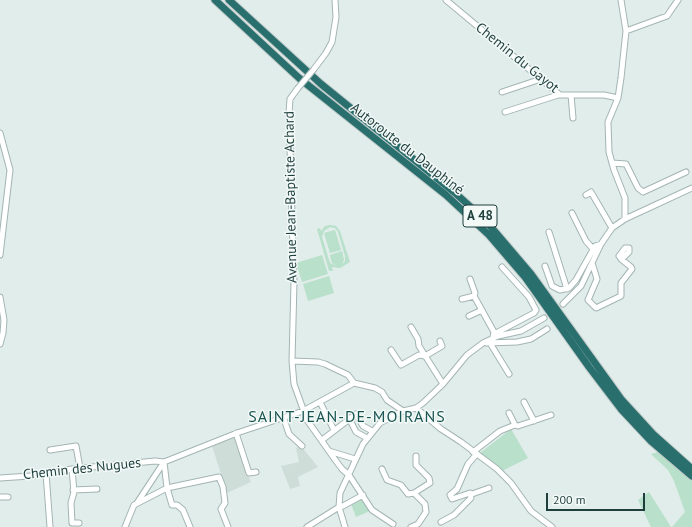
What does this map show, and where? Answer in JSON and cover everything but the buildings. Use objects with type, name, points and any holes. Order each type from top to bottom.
[{"type":"highway","name":"Autoroute du Dauphiné","points":[[215,0],[299,78],[446,195],[489,235],[525,277],[588,367],[621,409],[651,441],[692,476]]},
{"type":"highway","name":"Autoroute du Dauphiné","points":[[229,0],[321,84],[454,192],[485,220],[531,274],[625,404],[653,434],[692,469]]},
{"type":"street","name":"Avenue Jean-Baptiste Achard","points":[[335,0],[336,17],[332,42],[326,53],[290,99],[289,108],[294,282],[292,361],[294,384],[303,411],[329,451],[342,469],[350,476],[372,510],[393,524]]},
{"type":"street","name":"Chemin du Gayot","points":[[446,0],[560,95],[604,95],[618,98]]},
{"type":"street","points":[[621,0],[626,31],[618,98],[608,122],[609,152],[625,198],[625,219]]},
{"type":"street","points":[[626,31],[667,16],[678,0]]},
{"type":"street","points":[[502,92],[541,79]]},
{"type":"street","points":[[505,112],[560,95]]},
{"type":"street","points":[[571,95],[573,118]]},
{"type":"street","points":[[0,133],[10,170],[0,255]]},
{"type":"street","points":[[612,163],[626,164],[638,188],[643,192],[686,172]]},
{"type":"street","points":[[563,304],[581,286],[601,244],[612,228],[625,219],[692,188]]},
{"type":"street","points":[[586,195],[591,192],[612,228]]},
{"type":"street","points":[[572,213],[586,242],[593,249]]},
{"type":"street","points":[[549,232],[567,289]]},
{"type":"street","points":[[545,266],[552,286],[560,290],[567,289],[573,285],[593,249],[598,243],[601,244]]},
{"type":"street","points":[[592,263],[597,279],[588,300],[596,308],[621,296],[621,283],[632,269],[622,259]]},
{"type":"street","points":[[491,340],[496,333],[534,313],[536,310],[529,297],[502,267]]},
{"type":"street","points":[[470,279],[476,293],[474,296],[494,332],[491,340],[509,374]]},
{"type":"street","points":[[462,299],[474,296]]},
{"type":"street","points":[[0,298],[4,320],[0,344]]},
{"type":"street","points":[[469,316],[482,310]]},
{"type":"street","points":[[345,527],[338,507],[340,494],[350,476],[355,460],[372,431],[380,423],[403,411],[416,408],[445,382],[467,355],[483,343],[521,331],[544,318]]},
{"type":"street","points":[[411,327],[425,356],[445,382]]},
{"type":"street","points":[[491,340],[517,342],[531,339],[547,329]]},
{"type":"street","points":[[391,350],[401,365],[419,355],[425,356],[442,346],[440,341]]},
{"type":"street","points":[[292,361],[318,362],[325,364],[348,375],[354,383],[375,388],[382,392],[387,400],[403,411]]},
{"type":"street","points":[[125,527],[136,504],[164,462],[236,433],[284,419],[303,411],[354,383]]},
{"type":"street","points":[[320,402],[334,430]]},
{"type":"street","points":[[524,402],[534,421]]},
{"type":"street","points":[[416,408],[441,429],[506,477],[531,511],[552,527]]},
{"type":"street","points":[[509,413],[515,425]]},
{"type":"street","points":[[322,440],[356,414],[363,426],[372,431]]},
{"type":"street","points":[[489,488],[472,494],[467,493],[452,499],[450,495],[457,489],[468,464],[475,453],[500,431],[515,425],[518,426],[551,415]]},
{"type":"street","points":[[349,418],[356,432],[367,438]]},
{"type":"street","points":[[284,419],[290,434],[302,446]]},
{"type":"street","points":[[236,433],[249,473],[256,472]]},
{"type":"street","points":[[50,450],[76,446],[80,468]]},
{"type":"street","points":[[329,451],[355,460]]},
{"type":"street","points":[[382,469],[387,480],[401,485],[408,494],[414,493],[430,483],[429,478],[416,466],[416,456]]},
{"type":"street","name":"Chemin des Nugues","points":[[0,478],[46,474],[80,468],[155,461],[164,462]]},
{"type":"street","points":[[164,462],[167,488],[172,505],[177,505],[183,510],[190,527]]},
{"type":"street","points":[[72,469],[72,523],[79,523]]},
{"type":"street","points":[[46,474],[50,527]]},
{"type":"street","points":[[136,504],[167,488],[219,477],[223,487],[225,503],[220,507],[228,527]]},
{"type":"street","points":[[73,490],[97,489]]},
{"type":"street","points":[[411,527],[418,524],[426,512],[425,504],[414,493]]},
{"type":"street","points":[[441,522],[461,509],[471,498],[472,494]]},
{"type":"street","points":[[307,527],[338,507],[363,496]]},
{"type":"street","points":[[0,497],[8,497]]},
{"type":"shaded area","points":[[235,434],[242,461],[251,482],[227,493],[212,446]]},
{"type":"shaded area","points":[[301,446],[318,467],[298,477],[300,486],[290,489],[281,466],[299,462],[296,448]]},
{"type":"green space","points":[[325,226],[336,226],[340,231],[350,262],[340,268],[332,267],[333,271],[329,271],[317,229],[320,228],[321,231]],"holes":[[[330,227],[335,228],[338,232],[345,256],[345,261],[342,264],[344,260],[342,251],[330,255],[332,263],[337,266],[330,263],[322,237],[324,231]]]},
{"type":"green space","points":[[335,230],[341,250],[330,253],[324,233]]},
{"type":"green space","points":[[322,255],[328,274],[302,282],[296,263]]},
{"type":"green space","points":[[329,276],[334,293],[308,301],[303,284]]},
{"type":"green space","points":[[511,429],[528,458],[502,471],[480,453]]},
{"type":"green space","points":[[658,452],[692,480],[692,527],[672,527],[685,512],[674,481],[668,470],[651,454]]},
{"type":"green space","points":[[649,492],[671,527],[651,527],[638,500]]},
{"type":"green space","points":[[363,498],[370,511],[356,517],[351,504]]},
{"type":"district","name":"SAINT-JEAN-DE-MOIRANS","points":[[347,417]]}]
